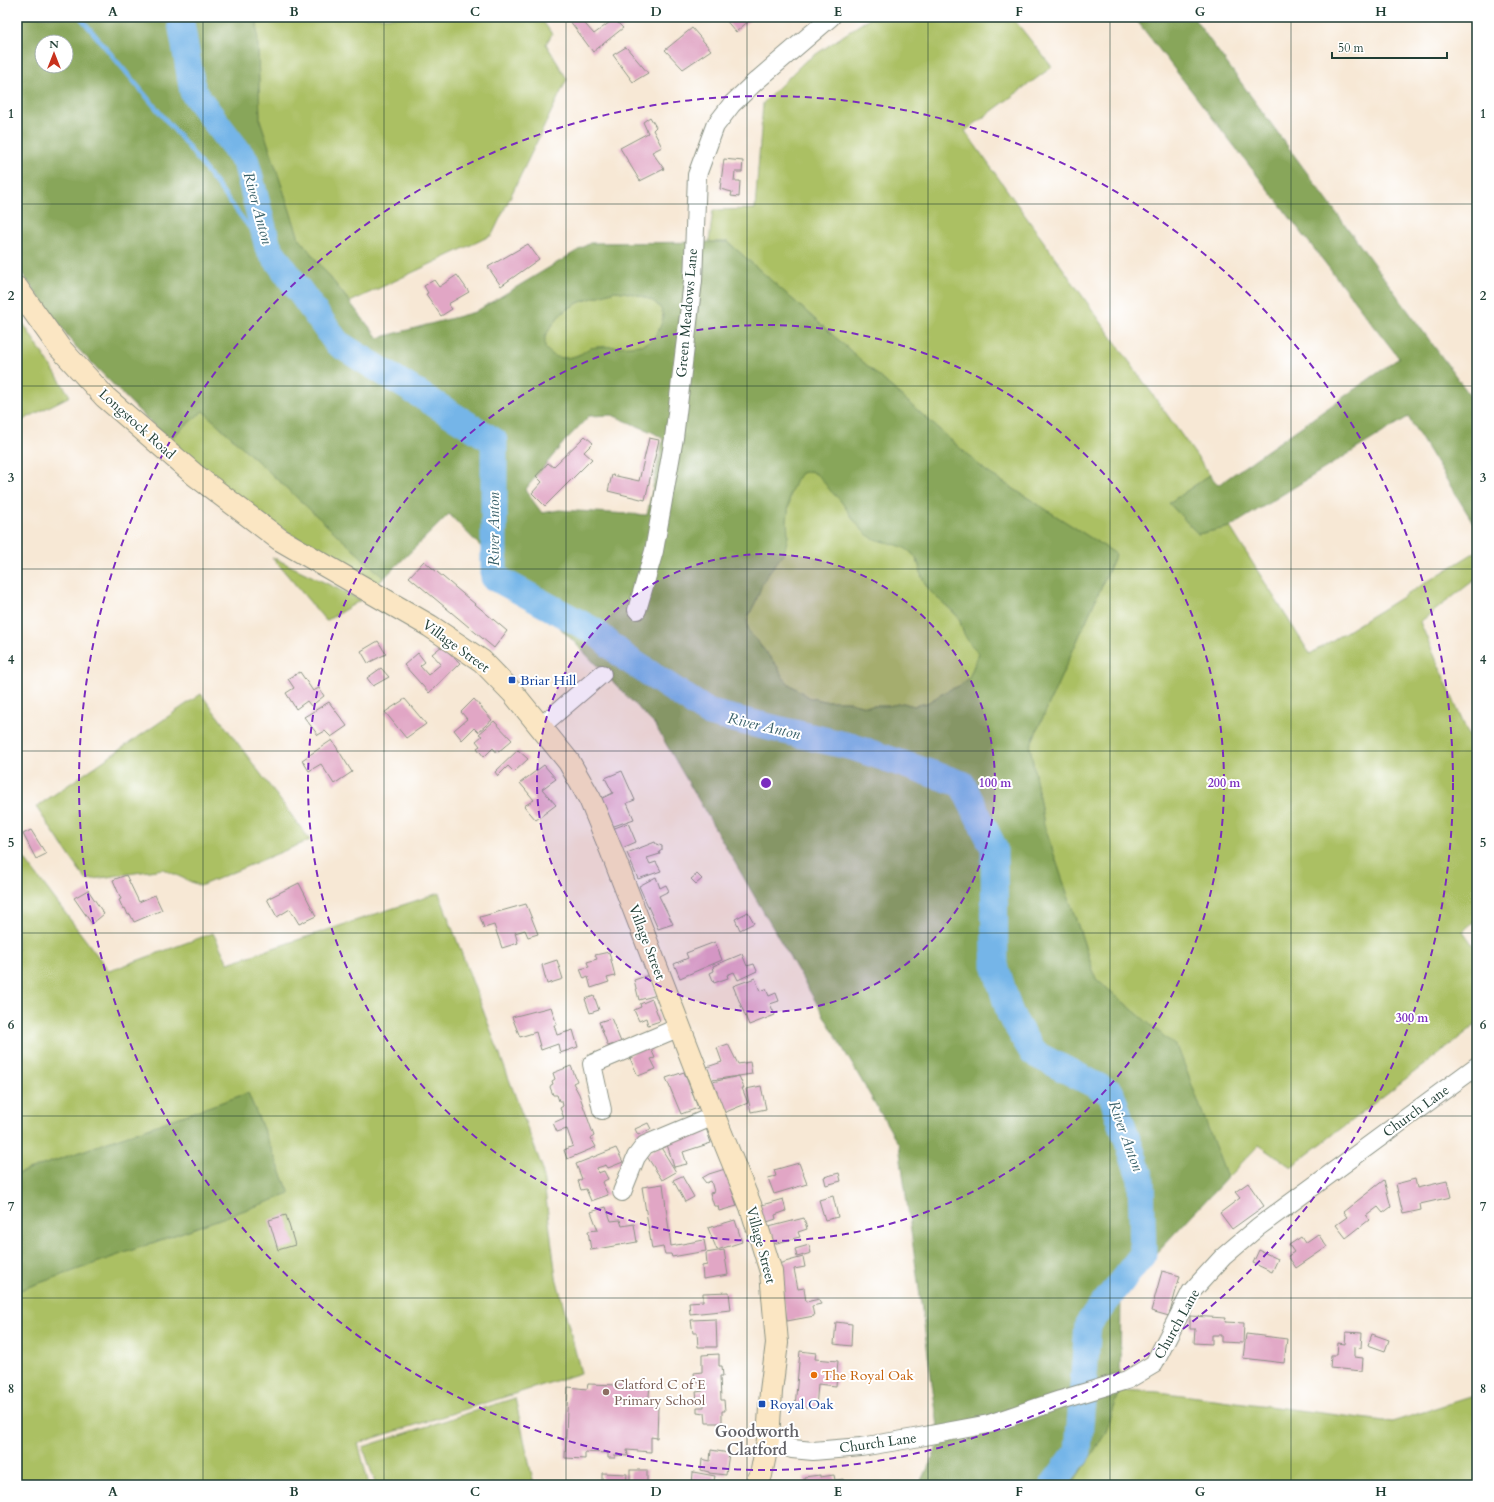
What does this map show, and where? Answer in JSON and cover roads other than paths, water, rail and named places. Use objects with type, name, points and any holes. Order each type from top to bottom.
[{"type":"street","name":"Green Meadows Lane","points":[[637,610],[654,550],[674,438],[693,281],[697,174],[715,126],[732,104],[754,83],[831,17]]},
{"type":"street","name":"Longstock Road","points":[[17,288],[59,347],[105,397],[195,475],[279,538]]},
{"type":"street","name":"Village Street","points":[[279,538],[430,626],[482,661],[513,692],[541,726],[569,762],[590,799],[714,1116],[752,1208],[771,1272],[777,1343],[768,1440],[761,1475],[756,1485]]},
{"type":"street","points":[[541,726],[602,674]]},
{"type":"street","points":[[602,1110],[592,1064],[680,1027]]},
{"type":"street","name":"Church Lane","points":[[768,1440],[792,1449],[813,1451],[861,1447],[909,1439],[989,1424],[1060,1400],[1127,1380],[1154,1364],[1191,1292],[1223,1257],[1258,1227],[1477,1066]]},
{"type":"street","points":[[622,1192],[636,1157],[645,1145],[714,1116]]},
{"type":"waterway","points":[[80,17],[186,144],[337,343]]},
{"type":"waterway","name":"River Anton","points":[[180,17],[193,92],[246,162],[268,247],[337,343],[494,441],[494,577],[594,631],[626,658],[709,713],[853,747],[962,784],[994,848],[995,965],[1010,1014],[1033,1053],[1111,1093],[1141,1179],[1143,1254],[1088,1324],[1078,1451],[1053,1485]]},
{"type":"place","name":"Briar Hill","points":[[512,680]]},
{"type":"place","name":"The Royal Oak","points":[[814,1375]]},
{"type":"place","name":"Clatford C of E Primary School","points":[[606,1392]]},
{"type":"place","name":"Royal Oak","points":[[762,1404]]},
{"type":"district","name":"Goodworth Clatford","points":[[757,1441]]}]
